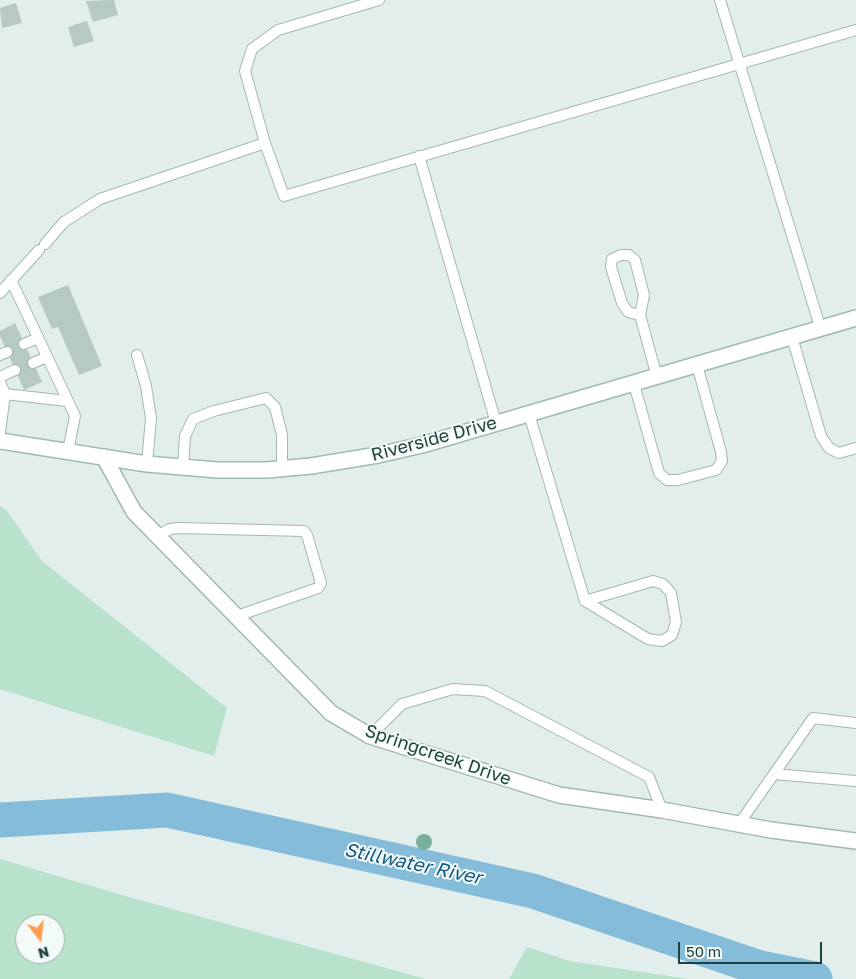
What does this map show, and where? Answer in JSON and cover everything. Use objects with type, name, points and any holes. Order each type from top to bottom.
[{"type":"main road","name":"Riverside Drive","points":[[0,441],[147,464],[216,470],[282,469],[378,455],[529,414],[856,319]]},
{"type":"main road","name":"Springcreek Drive","points":[[104,457],[134,512],[331,712],[370,736],[559,795],[856,841]]},
{"type":"lane","points":[[379,0],[278,30],[252,49],[245,71],[265,143],[284,196],[856,30]]},
{"type":"lane","points":[[720,0],[821,330]]},
{"type":"lane","points":[[0,292],[64,222],[100,199],[265,143]]},
{"type":"lane","points":[[419,156],[496,423]]},
{"type":"lane","points":[[640,315],[628,312],[622,303],[611,266],[612,259],[621,255],[629,255],[635,260],[644,295],[640,315],[657,377]]},
{"type":"lane","points":[[11,280],[74,416],[68,452]]},
{"type":"lane","points":[[792,337],[821,436],[829,448],[839,453],[856,448]]},
{"type":"lane","points":[[24,344],[38,338]]},
{"type":"lane","points":[[137,355],[146,386],[151,418],[147,464]]},
{"type":"lane","points":[[33,363],[47,357]]},
{"type":"lane","points":[[634,384],[660,473],[667,480],[678,480],[716,470],[722,461],[721,452],[697,365]]},
{"type":"lane","points":[[0,377],[15,370]]},
{"type":"lane","points":[[0,382],[5,394],[0,432]]},
{"type":"lane","points":[[5,394],[67,401]]},
{"type":"lane","points":[[183,467],[185,436],[193,420],[214,411],[266,398],[275,407],[282,435],[282,469]]},
{"type":"lane","points":[[529,414],[585,601],[648,639],[662,641],[672,635],[676,622],[671,593],[663,584],[653,581],[585,601]]},
{"type":"lane","points":[[157,536],[178,528],[298,529],[308,534],[321,583],[318,588],[237,616]]},
{"type":"lane","points":[[370,736],[402,704],[453,689],[486,691],[649,777],[662,810]]},
{"type":"lane","points":[[739,824],[813,718],[856,723]]},
{"type":"lane","points":[[774,774],[856,781]]},
{"type":"green space","points":[[0,506],[7,511],[42,561],[227,708],[214,756],[0,689]]},
{"type":"green space","points":[[0,859],[122,895],[426,979],[0,979]]},
{"type":"green space","points":[[527,947],[570,961],[688,979],[509,979]]},
{"type":"building","points":[[114,0],[118,15],[93,22],[86,1]]},
{"type":"building","points":[[16,3],[22,23],[2,28],[0,8]]},
{"type":"building","points":[[87,21],[94,41],[74,47],[68,27]]},
{"type":"building","points":[[68,285],[102,366],[79,375],[58,327],[52,329],[38,297]]},
{"type":"building","points":[[15,323],[42,382],[24,390],[0,336],[0,331]]},
{"type":"waterway","name":"Stillwater River","points":[[0,820],[167,810],[533,891],[760,968],[815,979]]}]
